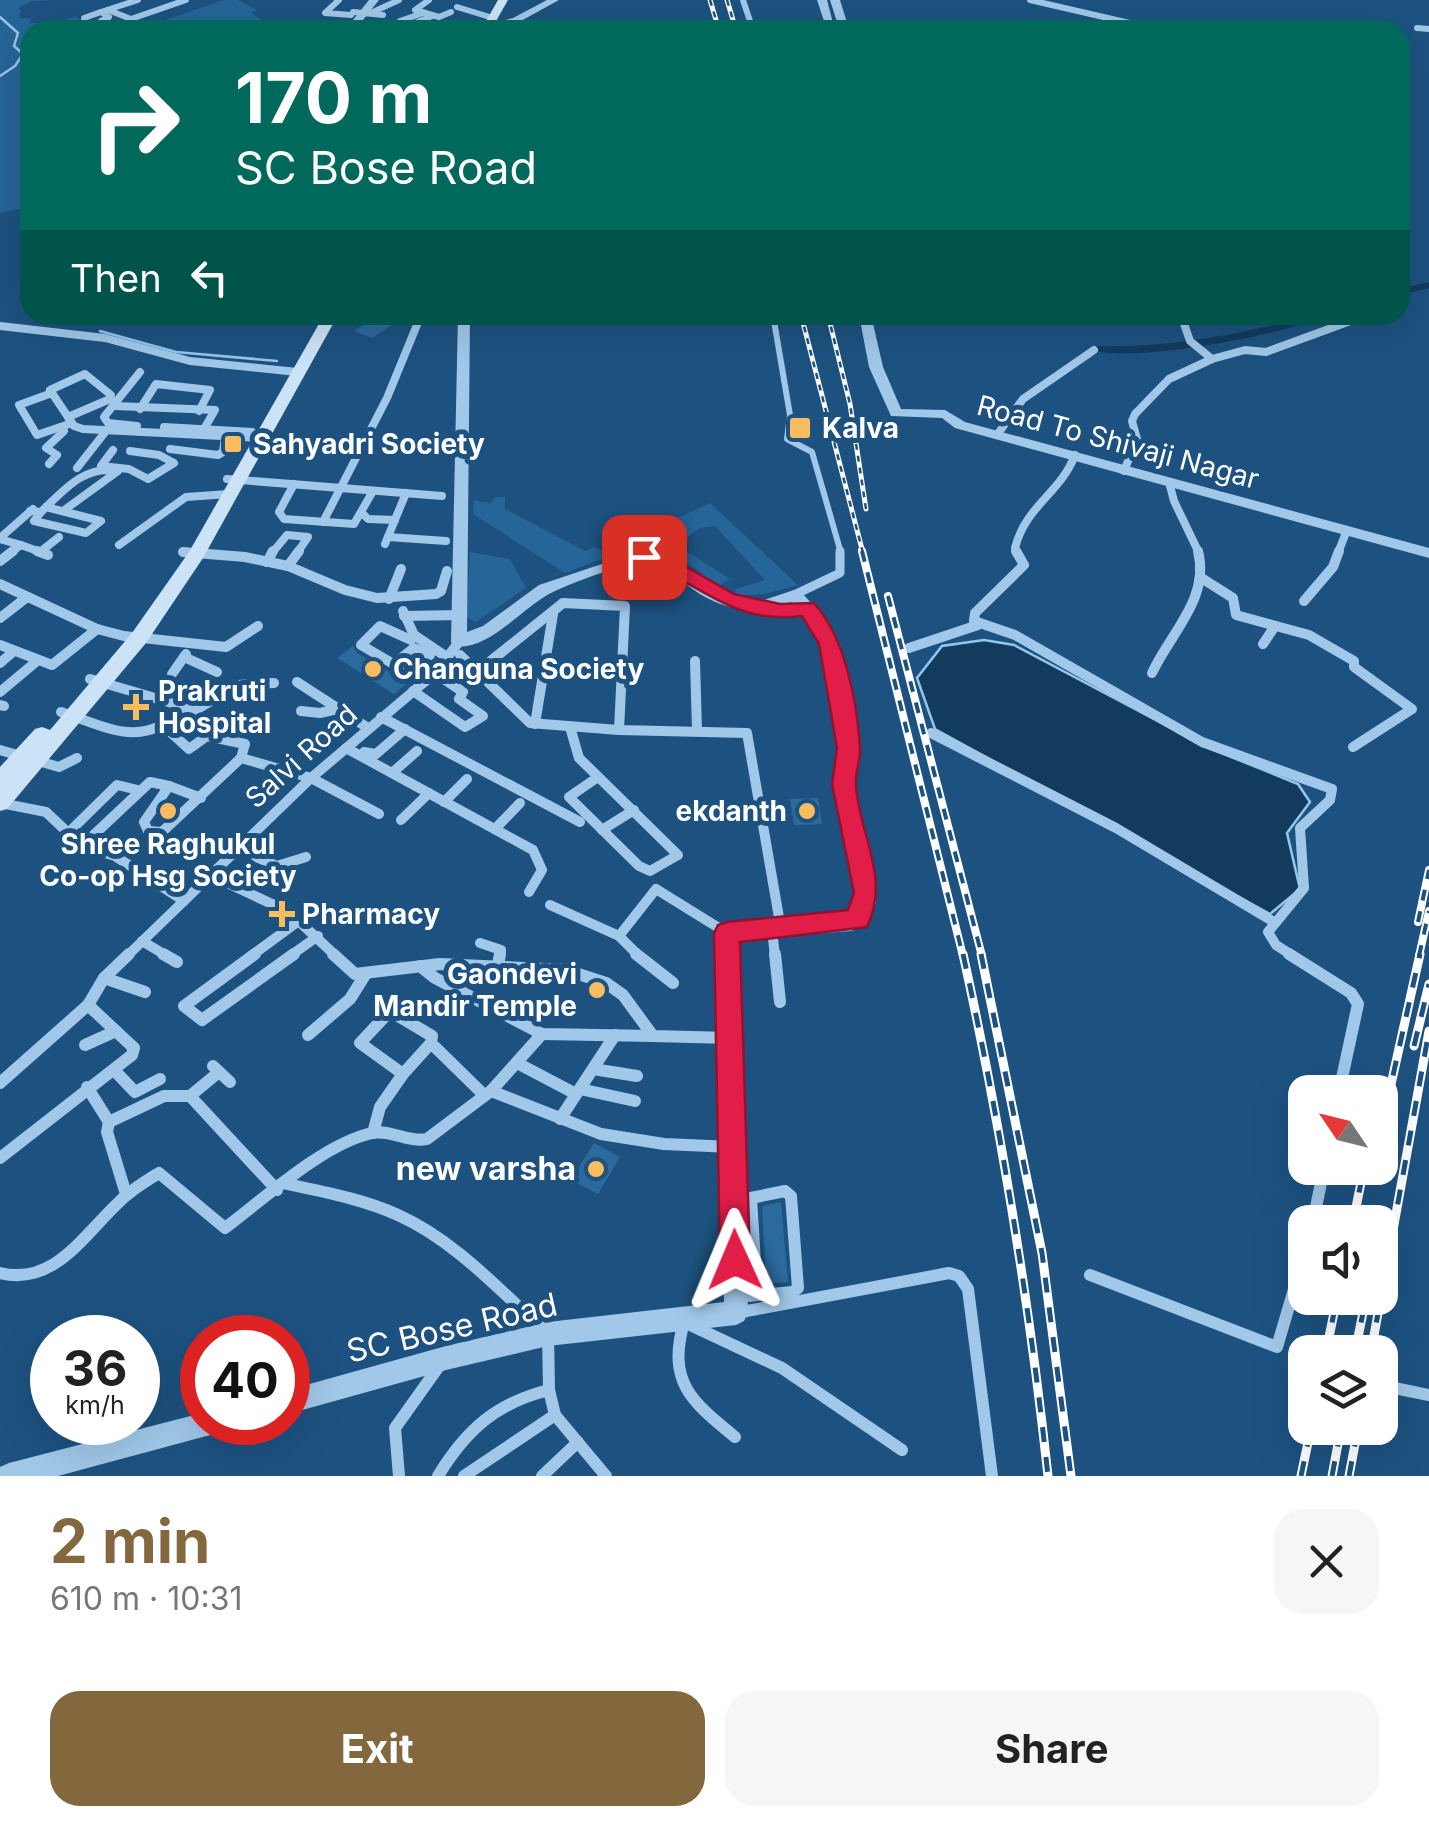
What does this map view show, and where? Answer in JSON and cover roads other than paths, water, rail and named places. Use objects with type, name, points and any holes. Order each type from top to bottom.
[{"type":"main road","points":[[0,781],[27,759],[97,681],[164,591],[228,487],[314,325]]},
{"type":"main road","points":[[292,372],[324,325]]},
{"type":"main road","points":[[0,803],[27,759]]},
{"type":"street","points":[[84,20],[138,0]]},
{"type":"street","points":[[104,11],[131,19],[186,0]]},
{"type":"street","points":[[339,0],[326,13],[363,10],[399,0],[427,14],[454,9],[474,16],[499,15],[534,10],[554,0]]},
{"type":"street","points":[[362,0],[363,10]]},
{"type":"street","points":[[400,14],[429,0]]},
{"type":"street","points":[[1030,0],[1117,20]]},
{"type":"street","points":[[391,10],[407,4]]},
{"type":"street","points":[[427,14],[437,8]]},
{"type":"street","points":[[363,10],[383,15]]},
{"type":"street","points":[[102,20],[109,16],[104,11]]},
{"type":"street","points":[[1417,28],[1429,30]]},
{"type":"street","points":[[323,522],[358,464],[403,362],[406,338],[414,325]]},
{"type":"street","points":[[453,654],[458,615],[464,325]]},
{"type":"street","points":[[619,936],[656,889],[727,933],[850,923],[862,913],[866,893],[844,784],[849,748],[830,644],[823,626],[801,601],[840,573],[843,562],[812,452],[787,439],[790,415],[776,325]]},
{"type":"street","name":"Road To Shivaji Nagar","points":[[867,325],[876,367],[896,413],[944,414],[960,425],[996,436],[1429,552]]},
{"type":"street","points":[[1184,325],[1190,341],[1212,359]]},
{"type":"street","points":[[1124,470],[1137,439],[1132,421],[1135,414],[1168,379],[1212,359],[1245,350],[1266,352],[1340,325]]},
{"type":"street","points":[[0,326],[106,338],[190,361],[292,372]]},
{"type":"street","points":[[996,436],[1023,399],[1094,350]]},
{"type":"street","points":[[140,372],[104,421],[256,435]]},
{"type":"street","points":[[50,464],[58,455],[46,448],[71,422],[111,395],[85,374],[52,386],[52,393],[71,422]]},
{"type":"street","points":[[140,409],[164,374]]},
{"type":"street","points":[[156,384],[210,390],[200,411]]},
{"type":"street","points":[[52,393],[19,405],[38,435],[71,422],[106,431],[256,435]]},
{"type":"street","points":[[115,406],[215,412],[204,429]]},
{"type":"street","points":[[27,418],[38,415]]},
{"type":"street","points":[[0,539],[61,490],[102,450],[156,455],[174,463],[152,479],[129,469],[101,466],[102,450],[106,431]]},
{"type":"street","points":[[130,451],[142,433]]},
{"type":"street","points":[[129,469],[170,449],[181,435]]},
{"type":"street","points":[[170,449],[218,455],[223,452],[225,437]]},
{"type":"street","points":[[978,625],[975,613],[1024,565],[1014,548],[1026,518],[1063,484],[1075,456]]},
{"type":"street","points":[[63,511],[118,471],[109,468],[80,472]]},
{"type":"street","points":[[80,472],[102,483]]},
{"type":"street","points":[[1152,672],[1163,647],[1192,608],[1203,579],[1200,557],[1171,502],[1169,482]]},
{"type":"street","points":[[294,484],[279,516],[352,524],[363,514],[373,491]]},
{"type":"street","points":[[119,545],[186,497],[228,487],[294,484],[442,496]]},
{"type":"street","points":[[406,493],[386,540],[446,541]]},
{"type":"street","points":[[39,509],[63,511],[101,521],[88,533],[34,521],[39,509]]},
{"type":"street","points":[[363,514],[368,519],[395,520]]},
{"type":"street","points":[[1304,601],[1333,567],[1347,530]]},
{"type":"street","points":[[267,562],[285,535],[292,532],[308,537],[288,566]]},
{"type":"street","points":[[0,539],[44,554],[58,537]]},
{"type":"street","points":[[0,562],[21,545]]},
{"type":"street","points":[[190,553],[288,566],[344,590],[389,599],[436,594],[441,591],[447,571]]},
{"type":"street","name":"Salvi Road","points":[[0,1082],[88,1005],[104,978],[310,778],[453,654],[554,586],[644,557],[662,562],[716,596],[780,612],[801,601]]},
{"type":"street","points":[[389,599],[401,568]]},
{"type":"street","points":[[1203,579],[1233,598],[1236,615],[1322,641],[1354,661],[1354,667],[1412,709],[1353,747]]},
{"type":"street","points":[[0,584],[97,629],[132,637],[231,646],[258,626]]},
{"type":"street","points":[[554,586],[563,603]]},
{"type":"street","points":[[0,618],[27,597]]},
{"type":"street","points":[[477,672],[563,603],[617,603],[627,610],[619,730]]},
{"type":"street","points":[[535,724],[554,613]]},
{"type":"street","points":[[458,615],[404,614],[414,635],[453,654],[535,724],[619,730],[739,730],[751,740],[777,929],[780,1002]]},
{"type":"street","points":[[909,648],[978,625],[1014,635],[1202,742],[1332,789],[1330,800],[1300,828],[1304,888],[1268,932],[1272,942],[1351,994],[1358,1004],[1343,1075]]},
{"type":"street","points":[[411,640],[386,626],[361,642],[424,682]]},
{"type":"street","points":[[1263,644],[1275,626]]},
{"type":"street","points":[[0,645],[52,665],[97,629]]},
{"type":"street","points":[[172,674],[193,645]]},
{"type":"street","points":[[394,664],[417,648],[453,654]]},
{"type":"street","points":[[0,663],[14,651]]},
{"type":"street","points":[[184,657],[217,672]]},
{"type":"street","points":[[0,692],[37,661]]},
{"type":"street","points":[[695,661],[697,730]]},
{"type":"street","points":[[412,691],[466,727],[483,716],[459,699],[462,692],[435,672]]},
{"type":"street","points":[[97,681],[188,709],[204,707],[236,686],[274,683]]},
{"type":"street","points":[[297,682],[368,728]]},
{"type":"street","points":[[68,714],[131,736],[166,728],[188,709]]},
{"type":"street","points":[[301,711],[320,714],[338,709]]},
{"type":"street","points":[[381,717],[580,822]]},
{"type":"street","points":[[570,727],[578,758],[634,810],[678,855],[650,871],[644,870],[602,830],[568,795],[598,777]]},
{"type":"street","points":[[166,728],[190,749],[206,736],[245,744],[241,758],[200,798],[162,832],[148,831],[144,822],[148,812],[169,786]]},
{"type":"street","points":[[348,746],[374,755],[405,729]]},
{"type":"street","points":[[931,733],[1116,828],[1274,922]]},
{"type":"street","points":[[348,746],[538,854],[542,870],[529,892]]},
{"type":"street","points":[[0,750],[59,766],[77,758]]},
{"type":"street","points":[[392,773],[417,751]]},
{"type":"street","points":[[241,758],[310,778],[379,814]]},
{"type":"street","points":[[444,802],[468,779]]},
{"type":"street","points":[[82,846],[150,782],[200,798]]},
{"type":"street","points":[[67,834],[118,785],[138,790]]},
{"type":"street","points":[[401,820],[428,793]]},
{"type":"street","points":[[0,803],[46,812],[82,846],[115,856],[184,901]]},
{"type":"street","points":[[495,829],[520,803]]},
{"type":"street","points":[[602,830],[634,810]]},
{"type":"street","points":[[238,849],[276,866],[306,857]]},
{"type":"street","points":[[210,875],[300,920],[348,970],[365,975],[420,966],[572,968],[592,976],[643,1012],[653,1036]]},
{"type":"street","points":[[550,905],[619,936],[621,942],[673,983]]},
{"type":"street","points":[[300,920],[184,1006],[202,1020],[318,936]]},
{"type":"street","points":[[727,933],[733,1147],[743,1302]]},
{"type":"street","points":[[142,941],[177,962]]},
{"type":"street","points":[[480,943],[501,950],[498,965]]},
{"type":"street","points":[[238,965],[254,982]]},
{"type":"street","points":[[420,966],[434,978],[542,1034],[731,1038]]},
{"type":"street","points":[[308,1034],[350,999],[365,975]]},
{"type":"street","points":[[104,978],[144,992]]},
{"type":"street","points":[[0,1158],[87,1086],[132,1056],[134,1048],[88,1005]]},
{"type":"street","points":[[0,1273],[29,1277],[54,1264],[126,1194],[159,1173],[225,1228],[282,1187],[373,1133],[386,1094],[404,1074],[431,1043],[432,1036],[390,1011],[360,1043],[404,1074]]},
{"type":"street","points":[[84,1045],[116,1031]]},
{"type":"street","points":[[373,1133],[420,1142],[488,1093],[542,1034]]},
{"type":"street","points":[[560,1120],[616,1035]]},
{"type":"street","points":[[435,1047],[488,1093],[560,1120],[622,1138],[733,1147]]},
{"type":"street","points":[[517,1063],[578,1092],[635,1101]]},
{"type":"street","points":[[190,1096],[216,1069],[230,1082]]},
{"type":"street","points":[[593,1069],[637,1076]]},
{"type":"street","points":[[114,1070],[135,1092],[160,1078]]},
{"type":"street","points":[[87,1086],[109,1122],[107,1132],[126,1194]]},
{"type":"street","points":[[109,1122],[164,1096],[190,1096],[282,1187],[358,1199],[430,1233],[548,1334],[548,1390],[555,1414],[606,1476]]},
{"type":"street","points":[[785,1191],[791,1196],[800,1285],[793,1292],[743,1302],[751,1198],[785,1191]]},
{"type":"street","points":[[743,1302],[949,1273],[959,1276],[968,1290],[992,1476]]},
{"type":"street","points":[[1090,1276],[1277,1347],[1288,1310]]},
{"type":"street","name":"SC Bose Road","points":[[310,1396],[548,1334],[684,1322],[743,1302]]},
{"type":"street","points":[[734,1437],[684,1393],[676,1357],[684,1322],[782,1368],[902,1450]]},
{"type":"street","points":[[399,1476],[394,1428],[446,1358]]},
{"type":"street","points":[[1398,1388],[1429,1395]]},
{"type":"street","points":[[438,1476],[466,1432],[481,1418],[517,1397],[548,1390]]},
{"type":"street","points":[[464,1476],[555,1414]]},
{"type":"street","points":[[21,1475],[82,1468],[180,1434]]},
{"type":"street","points":[[542,1476],[578,1442]]},
{"type":"waterway","points":[[0,17],[18,33],[14,46],[20,51]]},
{"type":"waterway","points":[[0,76],[20,58]]},
{"type":"waterway","points":[[1410,290],[1429,285]]},
{"type":"waterway","points":[[1094,349],[1152,349],[1209,342],[1284,325]]},
{"type":"waterway","points":[[100,331],[176,352],[277,361]]},
{"type":"railway","points":[[710,0],[716,20]]},
{"type":"railway","points":[[727,0],[733,20]]},
{"type":"railway","points":[[804,325],[863,553]]},
{"type":"railway","points":[[830,325],[850,404],[866,509]]},
{"type":"railway","points":[[862,551],[963,956]]},
{"type":"railway","points":[[888,596],[982,956]]},
{"type":"railway","points":[[1418,922],[1429,870]]},
{"type":"railway","points":[[1419,956],[1429,911]]},
{"type":"railway","points":[[963,954],[1013,1214],[1048,1476]]},
{"type":"railway","points":[[981,954],[1042,1253],[1071,1476]]},
{"type":"railway","points":[[1393,1075],[1420,954]]},
{"type":"railway","points":[[1414,1046],[1429,984]]},
{"type":"railway","points":[[1374,1335],[1429,1031]]},
{"type":"railway","points":[[1356,1205],[1361,1185]]},
{"type":"railway","points":[[1329,1335],[1334,1315]]},
{"type":"railway","points":[[1358,1335],[1363,1315]]},
{"type":"railway","points":[[1301,1476],[1307,1445]]},
{"type":"railway","points":[[1332,1476],[1338,1445]]},
{"type":"railway","points":[[1349,1476],[1355,1445]]},
{"type":"place","name":"Kalva","points":[[800,428]]},
{"type":"place","name":"Sahyadri Society","points":[[233,444]]},
{"type":"place","name":"Changuna Society","points":[[373,669]]},
{"type":"place","name":"Prakruti Hospital","points":[[136,707]]},
{"type":"place","name":"Shree Raghukul Co-op Hsg Society","points":[[168,811]]},
{"type":"place","name":"ekdanth","points":[[807,811]]},
{"type":"place","name":"Pharmacy","points":[[282,914]]},
{"type":"place","name":"Gaondevi Mandir Temple","points":[[597,990]]},
{"type":"place","name":"new varsha","points":[[596,1169]]}]
